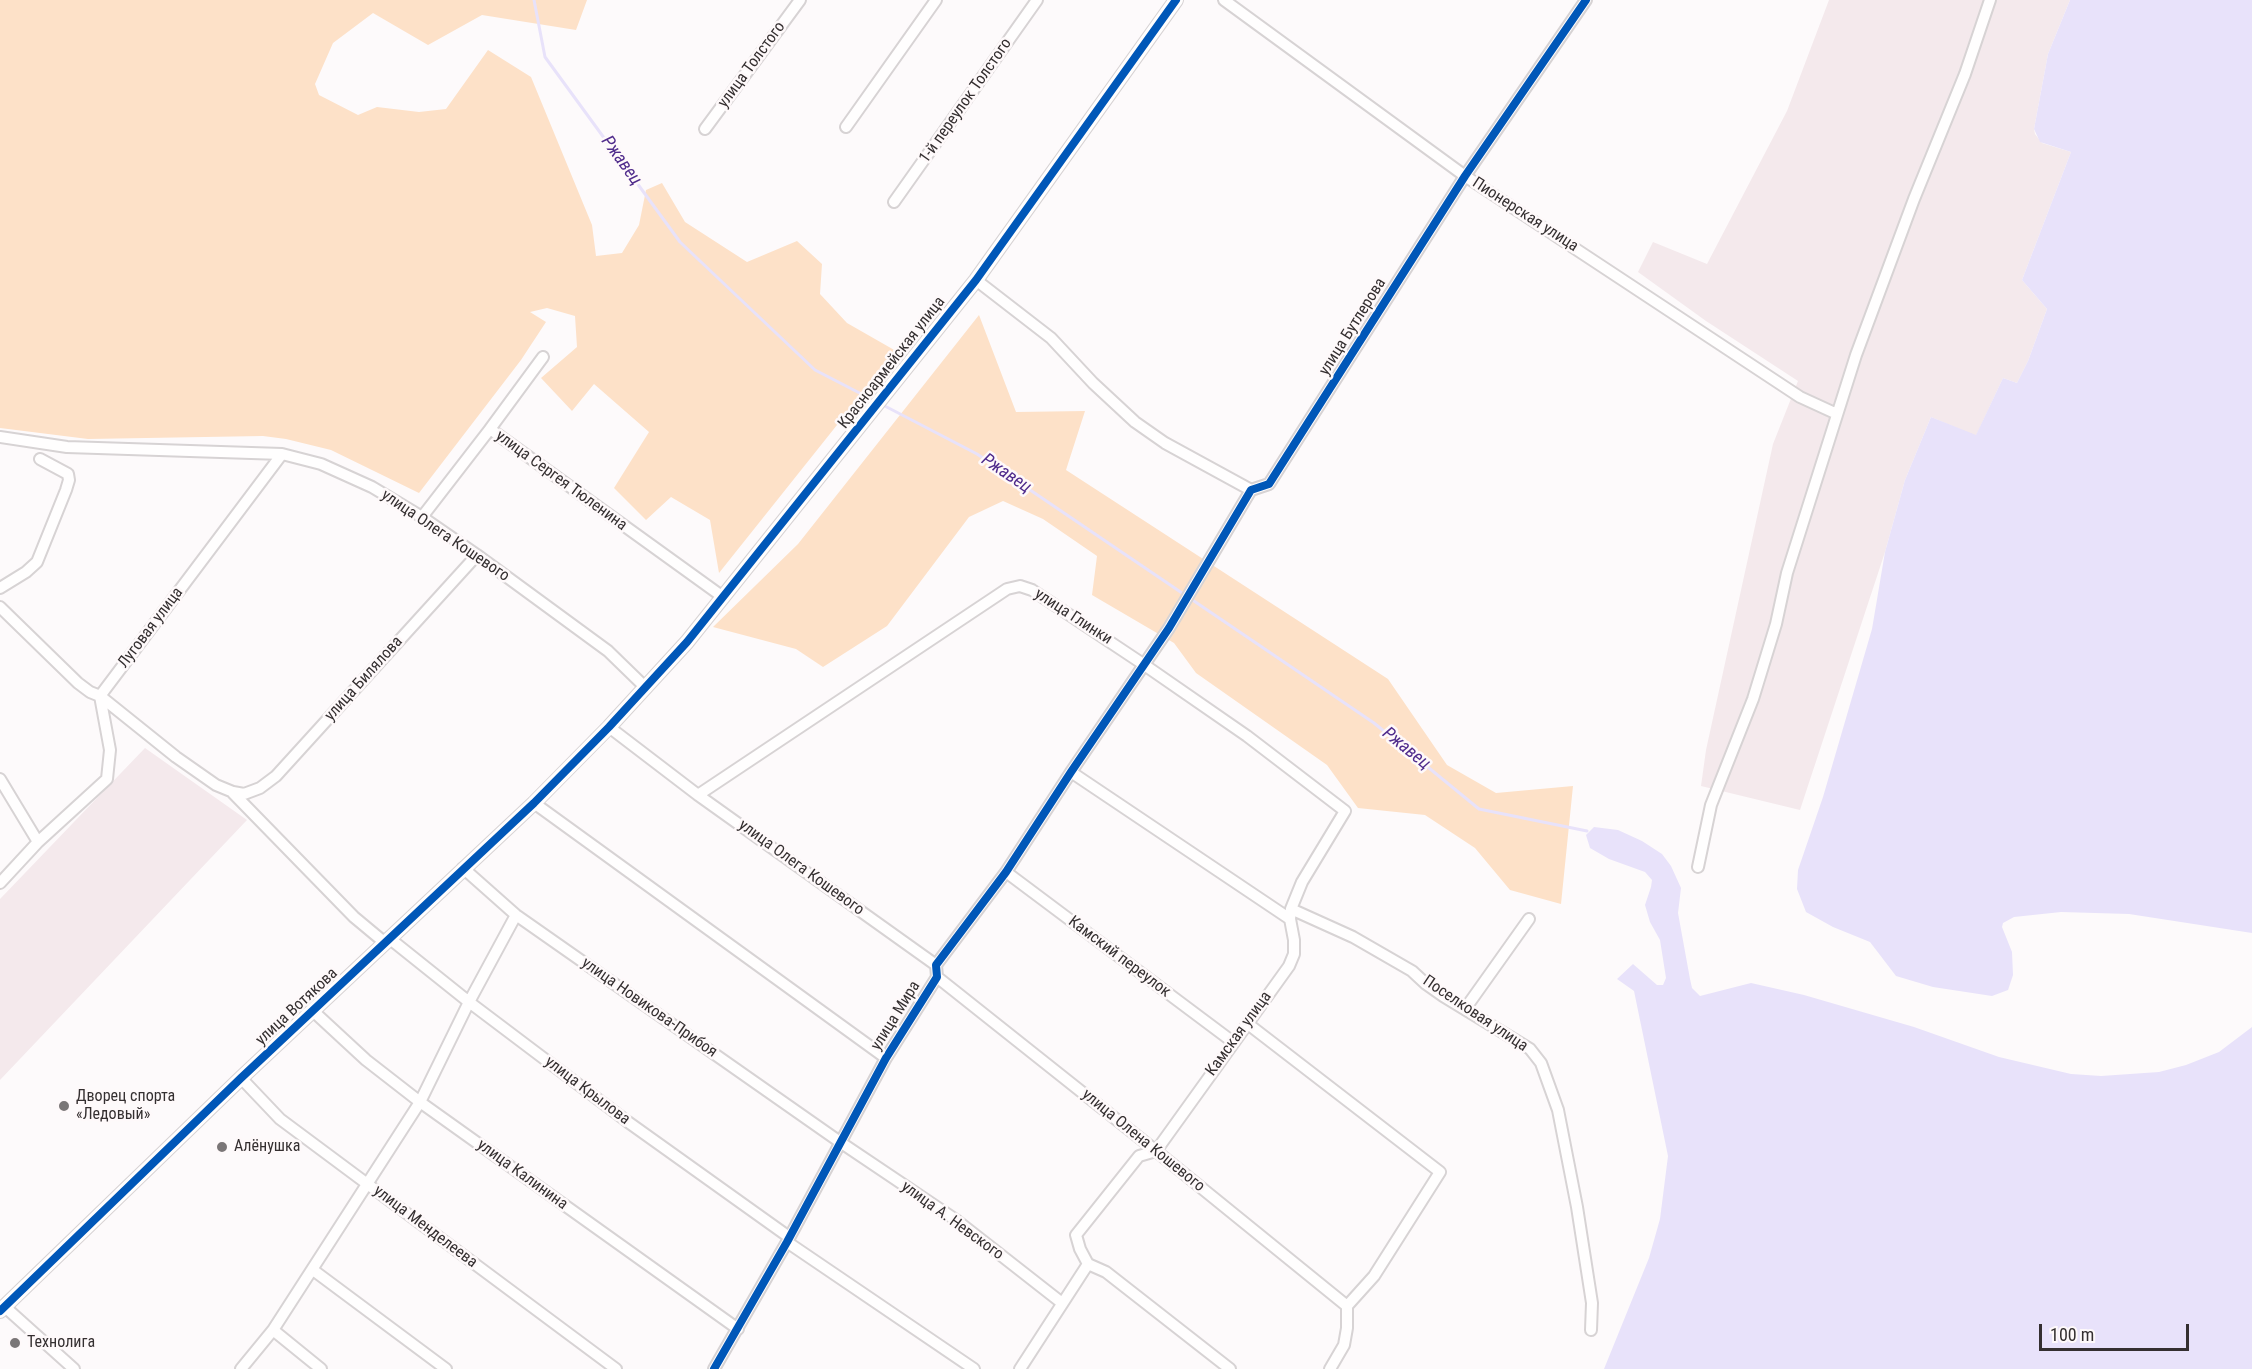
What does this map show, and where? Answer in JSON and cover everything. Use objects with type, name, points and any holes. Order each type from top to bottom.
[{"type":"street","name":"улица Толстого","points":[[705,129],[800,0]]},
{"type":"street","points":[[846,127],[936,0]]},
{"type":"street","name":"1-й переулок Толстого","points":[[894,202],[1037,0]]},
{"type":"street","name":"Красноармейская улица","points":[[609,727],[687,642],[976,280],[1176,0]]},
{"type":"street","name":"Пионерская улица","points":[[1224,0],[1465,176],[1800,397],[1837,414]]},
{"type":"street","name":"улица Бутлерова","points":[[1143,664],[1169,628],[1251,490],[1269,484],[1465,176],[1586,0]]},
{"type":"street","points":[[1698,867],[1711,805],[1756,688],[1776,624],[1786,573],[1856,355],[1914,199],[1965,74],[1990,0]]},
{"type":"street","points":[[976,280],[1051,338],[1093,383],[1135,422],[1165,444],[1251,490]]},
{"type":"street","points":[[490,429],[543,357]]},
{"type":"street","name":"улица Сергея Тюленина","points":[[422,517],[490,429],[723,597]]},
{"type":"street","name":"улица Олега Кошевого","points":[[0,437],[67,447],[282,454],[321,464],[372,487],[422,517],[608,651],[645,687]]},
{"type":"street","name":"Луговая улица","points":[[100,696],[282,454]]},
{"type":"street","points":[[0,588],[26,572],[37,562],[66,490],[68,474],[39,459]]},
{"type":"street","name":"улица Билялова","points":[[238,793],[260,788],[276,776],[477,555]]},
{"type":"street","name":"улица Глинки","points":[[698,795],[1007,589],[1020,586],[1032,590],[1143,664],[1247,736],[1345,811],[1302,882],[1291,914]]},
{"type":"street","points":[[0,608],[78,683],[100,696],[110,750],[107,780],[38,842],[0,883]]},
{"type":"street","points":[[936,965],[1006,872],[1143,664]]},
{"type":"street","name":"улица Крылова","points":[[100,696],[176,757],[216,785],[238,793],[354,917],[788,1239]]},
{"type":"street","name":"улица Олега Кошевого","points":[[609,727],[698,795],[936,965]]},
{"type":"street","name":"улица Вотякова","points":[[2,1307],[241,1078],[534,803],[609,727]]},
{"type":"street","name":"Поселковая улица","points":[[1071,772],[1291,914],[1353,937],[1412,971],[1426,984],[1530,1049],[1541,1063],[1558,1110],[1587,1260],[1592,1303],[1591,1330]]},
{"type":"street","points":[[0,779],[38,842]]},
{"type":"street","points":[[534,803],[886,1058]]},
{"type":"street","name":"улица Новикова-Прибоя","points":[[463,868],[516,915],[840,1142]]},
{"type":"street","name":"Камский переулок","points":[[1006,872],[1233,1042]]},
{"type":"street","name":"Камская улица","points":[[1156,1150],[1289,966],[1294,954],[1291,914]]},
{"type":"street","points":[[241,1369],[273,1330],[314,1270],[420,1102],[469,1002],[516,915]]},
{"type":"street","points":[[1465,1009],[1530,919]]},
{"type":"street","name":"улица Мира","points":[[714,1369],[788,1239],[886,1058],[937,977],[936,965]]},
{"type":"street","name":"улица Олена Кошевого","points":[[937,977],[1156,1150],[1347,1306]]},
{"type":"street","name":"улица Калинина","points":[[313,1011],[366,1060],[420,1102],[738,1329]]},
{"type":"street","points":[[1248,1024],[1440,1172],[1374,1276],[1347,1306],[1344,1345],[1330,1369]]},
{"type":"street","name":"улица Менделеева","points":[[241,1078],[280,1119],[616,1369]]},
{"type":"street","name":"улица А. Невского","points":[[840,1142],[956,1220],[1062,1303]]},
{"type":"street","points":[[1156,1150],[1139,1156],[1076,1235],[1080,1249],[1088,1264],[1106,1272],[1230,1369]]},
{"type":"street","points":[[788,1239],[974,1369]]},
{"type":"street","points":[[1020,1369],[1088,1264]]},
{"type":"street","points":[[314,1270],[446,1369]]},
{"type":"street","points":[[2,1307],[74,1369]]},
{"type":"street","points":[[273,1330],[321,1369]]},
{"type":"shaded area","points":[[0,0],[587,0],[576,30],[482,15],[428,45],[373,13],[333,43],[315,84],[319,95],[358,115],[377,107],[419,112],[446,109],[488,50],[531,77],[592,225],[596,256],[622,253],[639,225],[646,190],[662,183],[685,222],[747,262],[797,241],[822,264],[820,294],[847,323],[896,351],[719,573],[710,520],[671,497],[646,520],[614,488],[649,432],[594,384],[572,411],[541,378],[577,347],[575,316],[547,308],[530,312],[546,322],[521,360],[419,493],[331,450],[286,439],[263,436],[88,439],[0,428]]},
{"type":"shaded area","points":[[1829,0],[2070,0],[2048,54],[2034,129],[2042,143],[2071,152],[2022,280],[2047,309],[2028,361],[2017,383],[2003,378],[1976,436],[1931,417],[1905,480],[1885,552],[1800,810],[1701,786],[1706,750],[1773,444],[1798,381],[1706,321],[1638,272],[1653,242],[1707,264],[1787,111]]},
{"type":"shaded area","points":[[2070,0],[2252,0],[2252,933],[2129,914],[2061,912],[2014,917],[2003,923],[2002,927],[2012,952],[2013,975],[2008,990],[1992,996],[1933,987],[1896,976],[1870,942],[1833,927],[1806,912],[1797,889],[1798,870],[1823,797],[1872,629],[1885,552],[1905,480],[1931,417],[1976,435],[2003,378],[2017,383],[2028,361],[2047,309],[2022,280],[2071,152],[2040,142],[2034,129],[2048,54]]},
{"type":"shaded area","points":[[979,315],[1016,412],[1085,411],[1066,470],[1388,679],[1447,765],[1496,793],[1573,786],[1561,904],[1510,890],[1475,848],[1425,815],[1358,808],[1327,765],[1196,673],[1174,643],[1092,595],[1097,556],[1043,519],[1003,501],[969,517],[887,626],[823,667],[796,649],[713,627],[798,544]]},
{"type":"shaded area","points":[[145,748],[247,820],[0,1080],[0,899]]},
{"type":"shaded area","points":[[1594,827],[1618,830],[1642,841],[1662,854],[1671,866],[1681,888],[1678,913],[1692,988],[1700,996],[1751,983],[1804,995],[1914,1027],[1999,1057],[2071,1074],[2101,1076],[2159,1072],[2186,1065],[2219,1052],[2252,1027],[2252,1369],[1604,1369],[1649,1258],[1660,1219],[1668,1156],[1634,991],[1617,979],[1633,964],[1657,985],[1663,985],[1666,978],[1660,940],[1650,922],[1645,905],[1652,880],[1645,872],[1609,859],[1590,848],[1586,835]]},
{"type":"waterway","name":"Ржавец","points":[[534,0],[545,57],[680,242],[815,370],[875,401]]},
{"type":"waterway","name":"Ржавец","points":[[881,404],[977,454],[1185,595]]},
{"type":"waterway","name":"Ржавец","points":[[1191,599],[1374,723],[1479,809],[1587,831]]},
{"type":"cycle path","points":[[0,1311],[241,1078],[534,803],[609,727],[687,642],[976,280],[1176,0]]},
{"type":"cycle path","points":[[714,1369],[787,1242],[886,1058],[937,977],[936,965],[1006,872],[1169,628],[1251,490],[1269,484],[1465,176],[1586,0]]},
{"type":"place","name":"Дворец спорта «Ледовый»","points":[[64,1106]]},
{"type":"place","name":"Алёнушка","points":[[222,1147]]},
{"type":"place","name":"Технолига","points":[[15,1343]]}]
